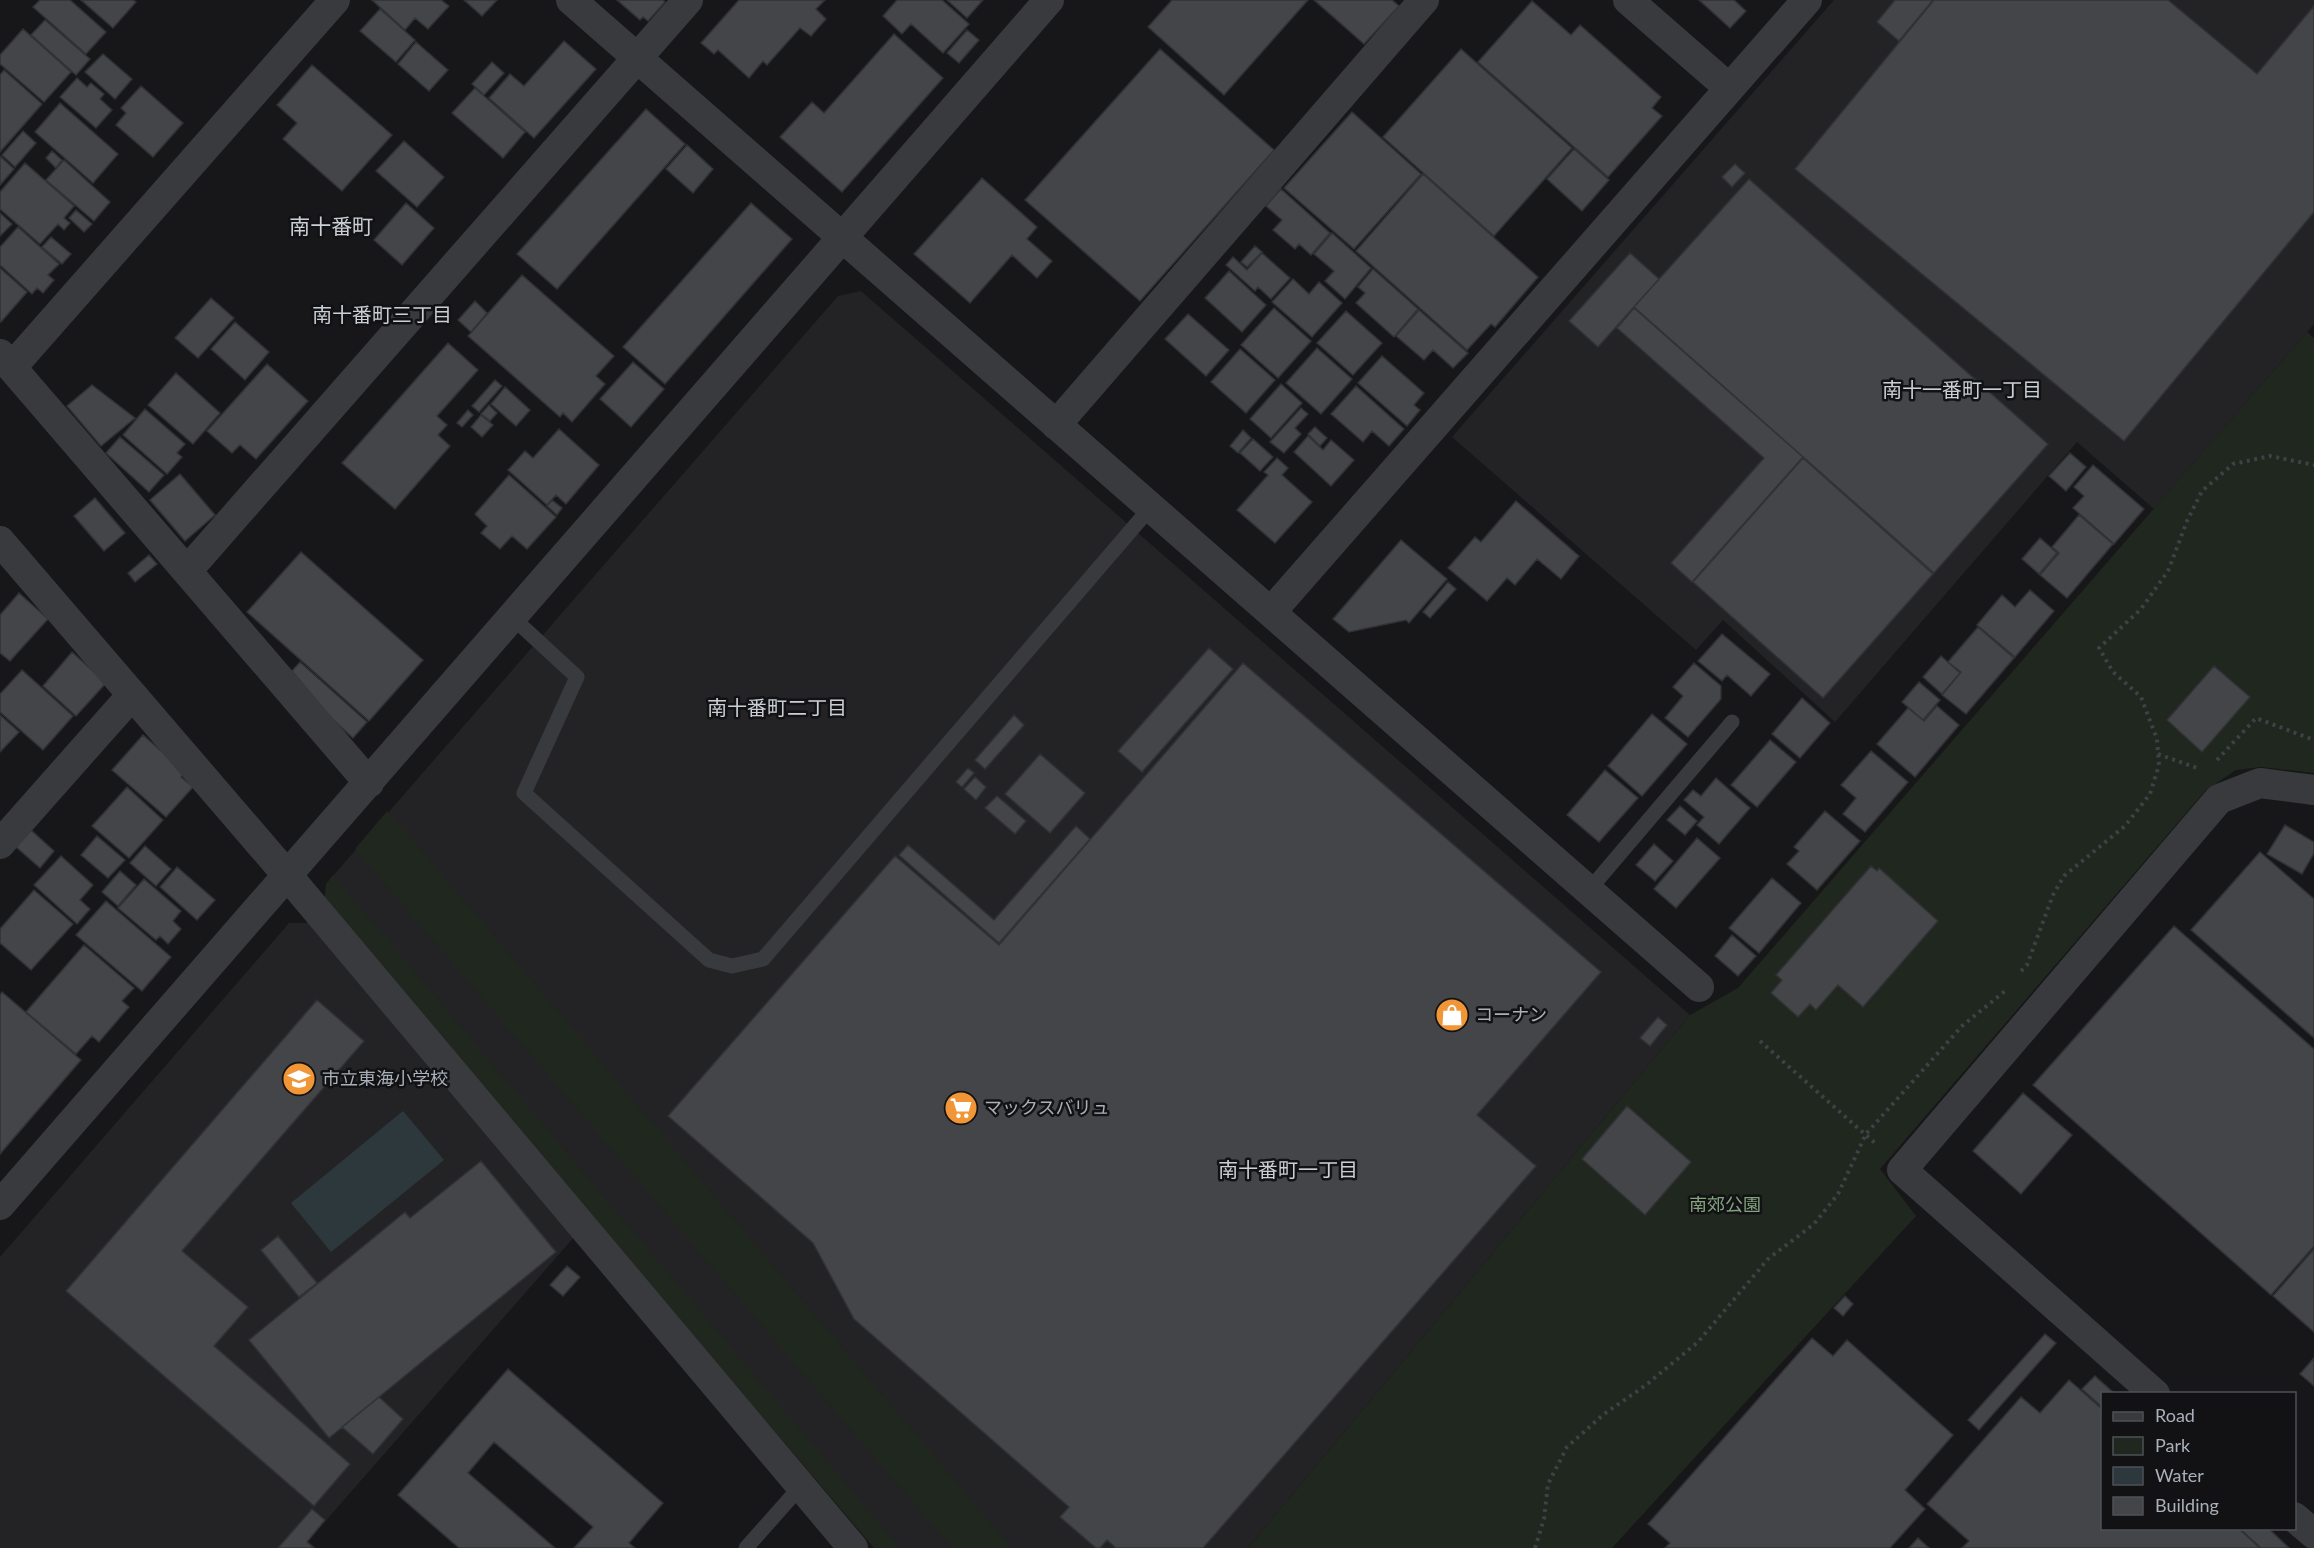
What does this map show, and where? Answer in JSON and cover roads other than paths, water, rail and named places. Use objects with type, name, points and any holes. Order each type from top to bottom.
[{"type":"street","points":[[335,0],[6,360],[369,783]]},
{"type":"street","points":[[571,0],[1699,987]]},
{"type":"street","points":[[187,572],[687,0]]},
{"type":"street","points":[[0,1205],[1049,0]]},
{"type":"street","points":[[1056,425],[1424,0]]},
{"type":"street","points":[[1628,0],[1729,88]]},
{"type":"street","points":[[1271,612],[1807,0]]},
{"type":"street","points":[[0,542],[287,875],[853,1548]]},
{"type":"street","points":[[0,844],[132,695]]},
{"type":"street","points":[[2153,1392],[1902,1170],[2219,799],[2260,783],[2314,790]]},
{"type":"street","points":[[2296,1518],[2314,1534]]},
{"type":"lane","points":[[513,618],[578,677],[524,793],[709,960],[732,966],[763,959],[1150,507]]},
{"type":"lane","points":[[1588,890],[1732,722]]},
{"type":"lane","points":[[746,1548],[801,1486]]},
{"type":"water","points":[[403,1111],[444,1160],[331,1252],[291,1203]]},
{"type":"place","name":"コーナン","points":[[1452,1015]]},
{"type":"place","name":"市立東海小学校","points":[[299,1079]]},
{"type":"place","name":"マックスバリュ","points":[[961,1108]]},
{"type":"district","name":"南十番町","points":[[331,227]]},
{"type":"district","name":"南十番町三丁目","points":[[382,315]]},
{"type":"district","name":"南十一番町一丁目","points":[[1962,390]]},
{"type":"district","name":"南十番町二丁目","points":[[777,708]]},
{"type":"district","name":"南十番町一丁目","points":[[1288,1170]]},
{"type":"park label","name":"南郊公園","points":[[1725,1205]]}]
